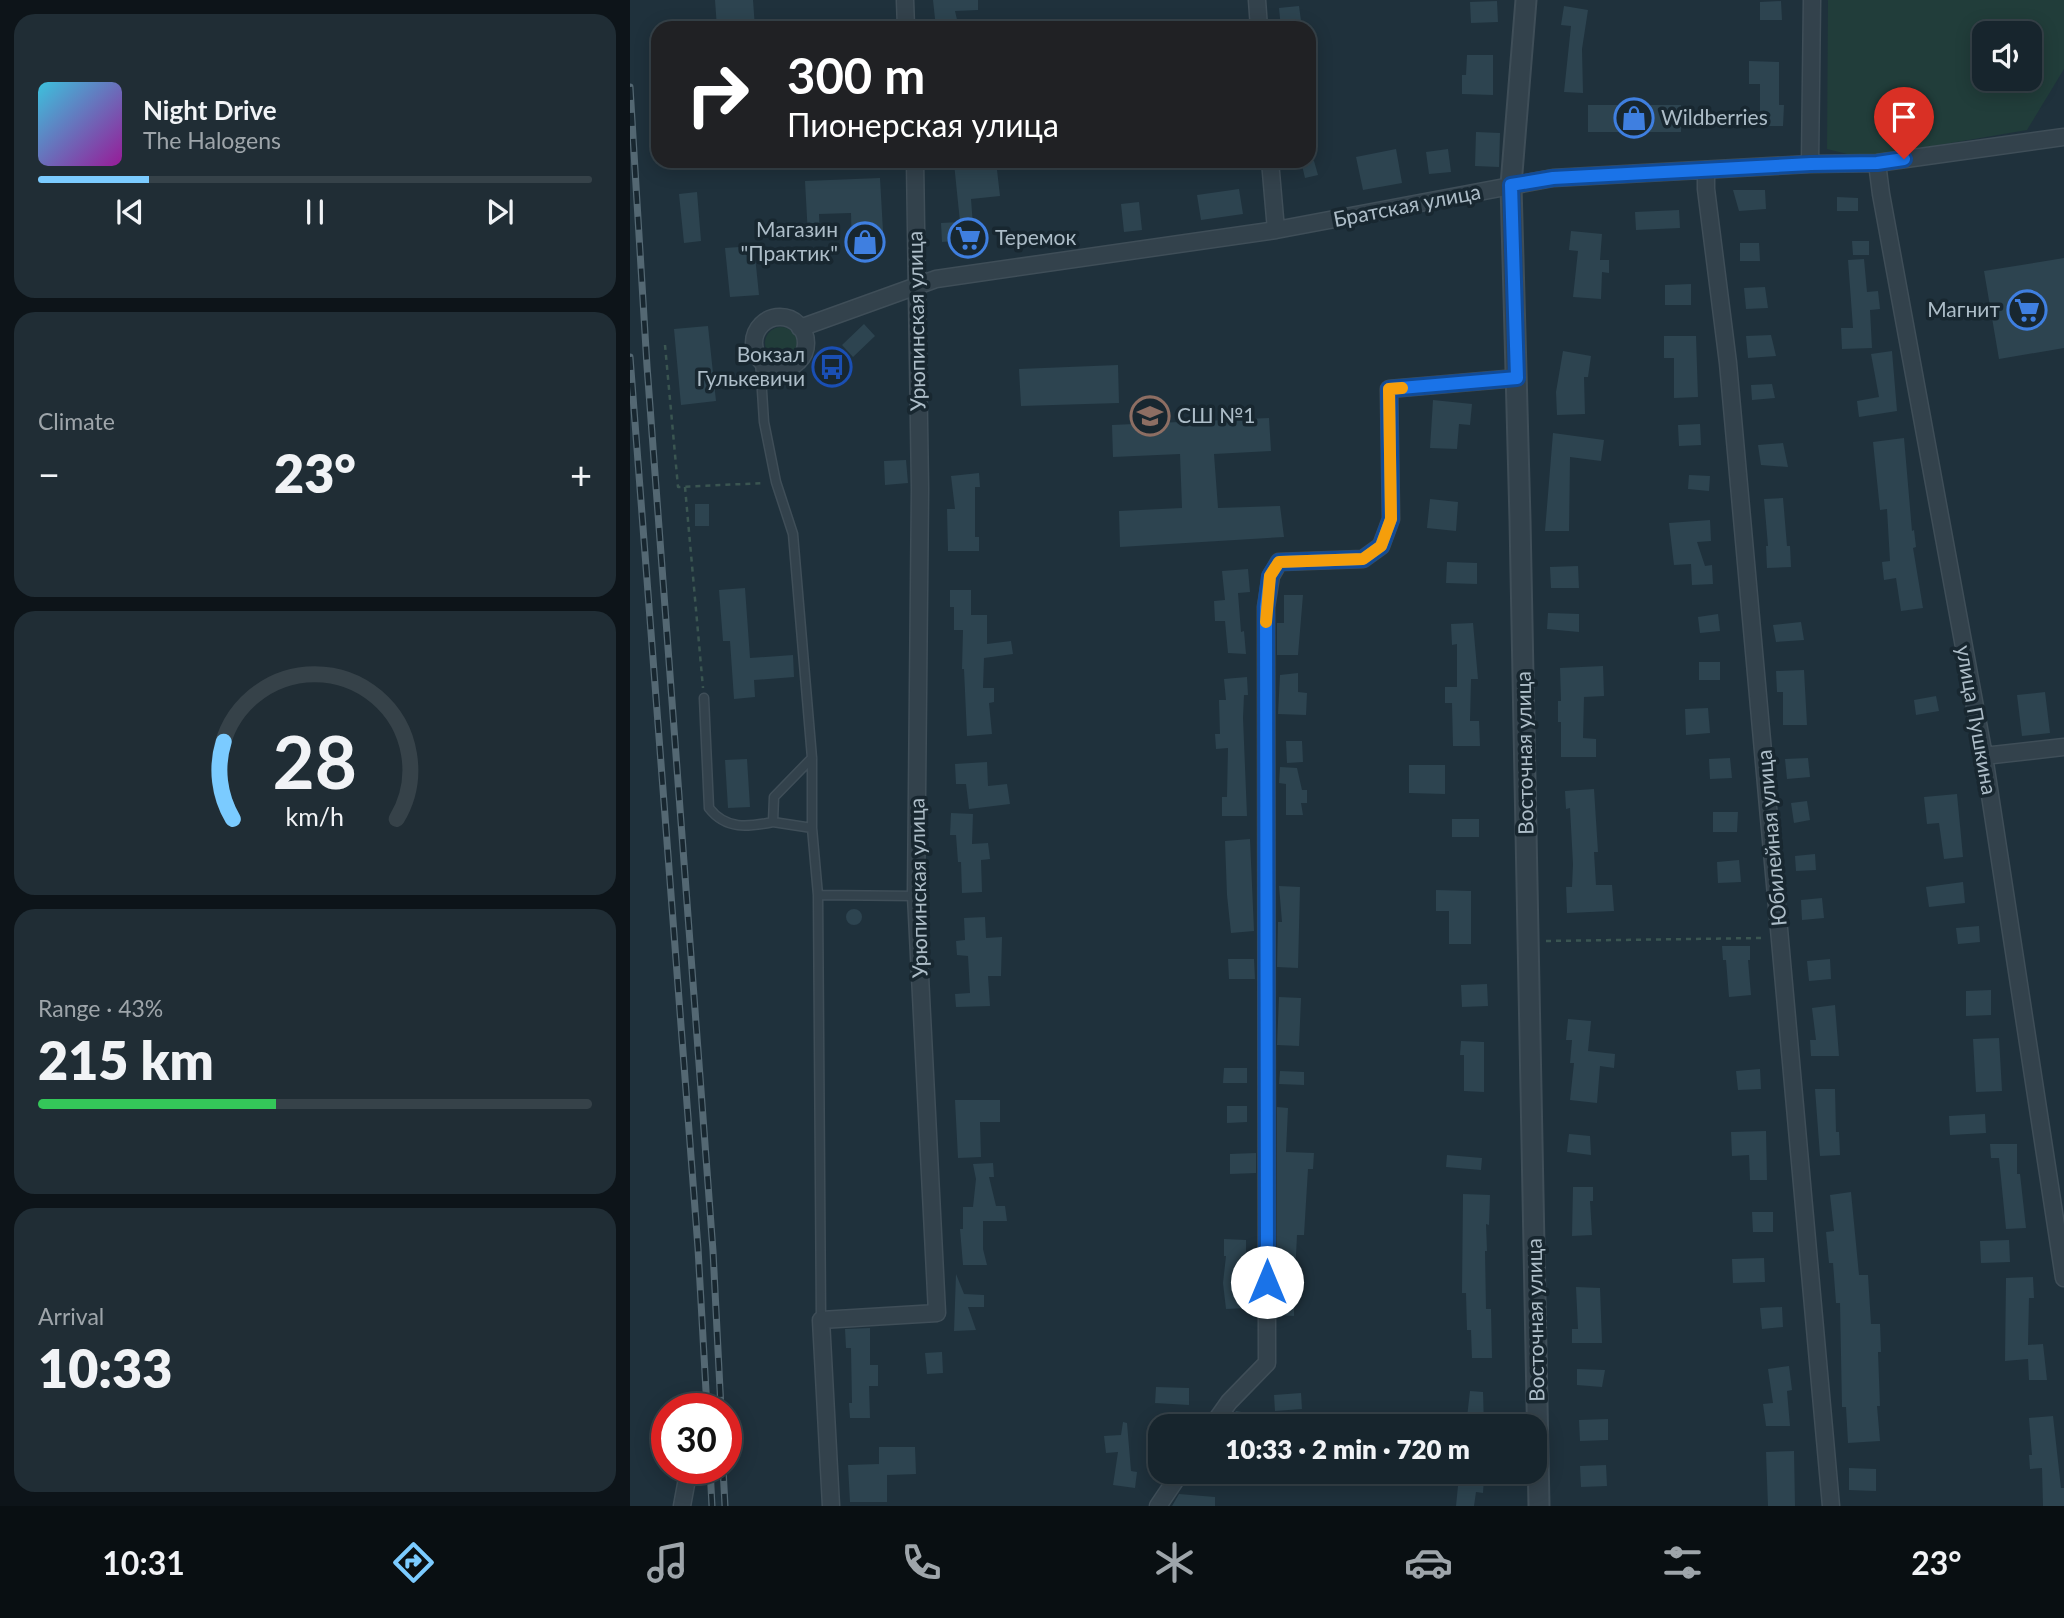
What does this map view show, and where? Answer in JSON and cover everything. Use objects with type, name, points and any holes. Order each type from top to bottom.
[{"type":"street","points":[[905,0],[906,21]]},
{"type":"street","points":[[1257,0],[1258,21]]},
{"type":"street","name":"Восточная улица","points":[[1526,0],[1511,185],[1538,1506]]},
{"type":"street","points":[[1811,164],[1812,0]]},
{"type":"street","name":"Братская улица","points":[[800,328],[936,279],[1276,230],[1553,178],[1877,163],[2064,137]]},
{"type":"street","name":"улица Пушкина","points":[[1877,163],[1984,756],[2064,1278]]},
{"type":"street","name":"Урюпинская улица","points":[[821,1320],[937,1313],[916,896],[920,489],[915,168]]},
{"type":"street","points":[[1271,168],[1276,230]]},
{"type":"street","name":"Юбилейная улица","points":[[1706,170],[1706,189],[1729,376],[1831,1506]]},
{"type":"street","points":[[771,319],[787,319],[800,328],[805,345],[799,361],[784,369],[775,369],[760,360],[754,337],[763,323],[771,319]]},
{"type":"street","points":[[1220,1414],[1267,1363],[1266,607],[1270,576],[1279,562],[1363,559],[1381,546],[1391,519],[1389,389],[1517,378]]},
{"type":"street","points":[[1984,756],[2064,747]]},
{"type":"street","points":[[821,1320],[831,1506]]},
{"type":"street","points":[[682,1506],[686,1484]]},
{"type":"street","points":[[1158,1506],[1173,1484]]},
{"type":"lane","points":[[760,360],[764,422],[776,482],[793,534],[813,758],[813,828],[818,895],[821,1320]]},
{"type":"lane","points":[[704,698],[709,808],[716,817],[736,827],[773,822],[813,828]]},
{"type":"lane","points":[[773,822],[774,797],[813,758]]},
{"type":"lane","points":[[818,895],[916,896]]},
{"type":"path","points":[[665,345],[678,487],[776,482]]},
{"type":"path","points":[[685,486],[704,698]]},
{"type":"path","points":[[689,510],[695,510]]},
{"type":"path","points":[[1528,941],[1781,937]]},
{"type":"green space","points":[[1828,0],[2064,0],[2064,69],[2027,130],[1863,158],[1827,149]]},
{"type":"green space","points":[[781,327],[793,331],[797,343],[793,355],[781,359],[769,355],[765,343],[769,331]]},
{"type":"building","points":[[715,0],[753,0],[754,21],[716,21]]},
{"type":"building","points":[[933,0],[978,0],[978,10],[955,11],[957,21],[935,21]]},
{"type":"building","points":[[1497,1],[1498,22],[1471,23],[1470,2]]},
{"type":"building","points":[[1781,1],[1782,20],[1760,20],[1760,2]]},
{"type":"building","points":[[1299,6],[1301,21],[1280,21],[1279,8]]},
{"type":"building","points":[[1564,6],[1588,10],[1582,49],[1583,93],[1564,92],[1571,26],[1561,25]]},
{"type":"building","points":[[1467,55],[1493,55],[1493,95],[1462,94],[1462,75],[1466,75]]},
{"type":"building","points":[[1749,61],[1779,62],[1779,105],[1784,105],[1783,126],[1760,126],[1760,84],[1749,84]]},
{"type":"building","name":"Wildberries","points":[[1588,105],[1681,105],[1681,132],[1588,132]]},
{"type":"building","points":[[1476,132],[1500,133],[1499,167],[1475,166]]},
{"type":"building","points":[[1396,149],[1402,183],[1363,190],[1356,157]]},
{"type":"building","points":[[1448,149],[1451,172],[1429,174],[1426,152]]},
{"type":"building","points":[[955,168],[997,168],[1000,196],[971,199],[974,239],[942,242],[941,223],[960,222]]},
{"type":"building","points":[[1303,168],[1316,168],[1318,175],[1305,178]]},
{"type":"building","points":[[880,178],[884,249],[852,251],[851,213],[819,214],[820,236],[808,236],[805,181]]},
{"type":"building","points":[[1239,189],[1243,214],[1201,220],[1197,195]]},
{"type":"building","points":[[1733,190],[1765,190],[1766,209],[1739,211]]},
{"type":"building","points":[[697,192],[701,241],[684,243],[679,194]]},
{"type":"building","points":[[1837,197],[1858,198],[1858,211],[1837,211]]},
{"type":"building","points":[[1139,202],[1142,230],[1124,232],[1121,204]]},
{"type":"building","points":[[1679,210],[1680,228],[1636,230],[1635,212]]},
{"type":"building","points":[[1571,231],[1602,234],[1600,260],[1609,260],[1609,273],[1602,272],[1601,299],[1573,297],[1578,251],[1569,250]]},
{"type":"building","points":[[1852,241],[1869,241],[1869,255],[1853,255]]},
{"type":"building","points":[[1740,243],[1759,243],[1760,261],[1740,261]]},
{"type":"building","points":[[754,246],[759,295],[730,297],[725,248]]},
{"type":"building","name":"Магнит","points":[[2064,258],[2064,348],[1999,359],[1984,271]]},
{"type":"building","points":[[1864,259],[1867,292],[1878,291],[1880,309],[1870,310],[1872,348],[1842,349],[1841,328],[1853,328],[1848,260]]},
{"type":"building","points":[[1691,284],[1691,305],[1665,305],[1665,285]]},
{"type":"building","points":[[1765,287],[1768,308],[1746,309],[1744,288]]},
{"type":"building","points":[[864,324],[875,336],[853,357],[842,345]]},
{"type":"building","points":[[708,326],[716,401],[681,405],[674,329]]},
{"type":"building","points":[[1771,335],[1776,356],[1748,358],[1746,336]]},
{"type":"building","points":[[1664,336],[1696,336],[1698,397],[1674,398],[1674,358],[1664,358]]},
{"type":"building","points":[[1563,351],[1591,356],[1588,377],[1584,377],[1585,414],[1557,415],[1556,392]]},
{"type":"building","points":[[1892,351],[1897,411],[1859,417],[1857,401],[1879,397],[1871,354]]},
{"type":"building","points":[[1118,365],[1119,403],[1021,406],[1019,369]]},
{"type":"building","points":[[1772,384],[1775,398],[1752,400],[1751,385]]},
{"type":"building","points":[[1433,400],[1472,404],[1470,425],[1459,424],[1457,449],[1430,448]]},
{"type":"building","points":[[1269,418],[1271,451],[1214,454],[1218,508],[1280,506],[1284,537],[1120,547],[1119,511],[1182,508],[1180,454],[1113,457],[1112,425]]},
{"type":"building","points":[[1700,424],[1701,445],[1679,446],[1678,425]]},
{"type":"building","points":[[1553,433],[1604,440],[1601,461],[1570,457],[1569,531],[1545,531]]},
{"type":"building","points":[[1904,438],[1912,531],[1914,530],[1916,547],[1913,548],[1923,608],[1901,611],[1896,578],[1884,580],[1882,562],[1890,561],[1887,509],[1880,510],[1873,442]]},
{"type":"building","points":[[1783,443],[1788,467],[1761,465],[1758,445]]},
{"type":"building","points":[[906,460],[908,483],[885,485],[884,461]]},
{"type":"building","points":[[979,473],[980,487],[975,487],[975,537],[979,537],[979,551],[948,551],[947,509],[955,509],[951,476]]},
{"type":"building","points":[[1689,475],[1710,476],[1709,491],[1688,489]]},
{"type":"building","points":[[1783,498],[1791,567],[1767,568],[1764,499]]},
{"type":"building","points":[[1430,499],[1458,502],[1456,531],[1427,528]]},
{"type":"building","points":[[695,504],[709,504],[709,526],[695,526]]},
{"type":"building","points":[[1710,520],[1711,541],[1697,542],[1705,566],[1712,565],[1713,584],[1692,585],[1691,564],[1674,565],[1669,523]]},
{"type":"building","points":[[1447,562],[1477,563],[1477,584],[1446,583]]},
{"type":"building","points":[[1578,566],[1579,588],[1551,588],[1550,567]]},
{"type":"building","points":[[1248,569],[1250,592],[1238,593],[1246,654],[1228,653],[1225,621],[1215,621],[1214,601],[1225,600],[1222,571]]},
{"type":"building","points":[[745,588],[750,658],[793,655],[794,677],[754,680],[755,697],[734,699],[730,641],[723,641],[719,590]]},
{"type":"building","points":[[950,590],[971,590],[971,615],[987,615],[987,644],[1011,641],[1013,654],[984,658],[983,688],[994,688],[994,702],[989,703],[992,734],[967,736],[962,669],[963,630],[954,630],[954,607],[950,607]]},
{"type":"building","points":[[1284,595],[1303,595],[1298,655],[1277,655],[1277,623],[1284,623]]},
{"type":"building","points":[[1548,613],[1579,614],[1579,632],[1547,629]]},
{"type":"building","points":[[1718,614],[1720,631],[1700,633],[1698,617]]},
{"type":"building","points":[[1801,622],[1804,640],[1776,642],[1773,625]]},
{"type":"building","points":[[1473,623],[1478,679],[1471,679],[1470,721],[1479,721],[1480,746],[1453,746],[1452,703],[1445,703],[1445,687],[1457,687],[1457,644],[1452,645],[1451,624]]},
{"type":"building","points":[[1699,662],[1720,662],[1720,680],[1699,680]]},
{"type":"building","points":[[1603,666],[1604,696],[1584,697],[1583,738],[1596,739],[1596,757],[1561,757],[1561,722],[1558,722],[1558,701],[1561,701],[1560,668]]},
{"type":"building","points":[[1804,670],[1807,725],[1783,725],[1783,692],[1777,692],[1776,671]]},
{"type":"building","points":[[1298,673],[1298,692],[1307,693],[1306,715],[1278,714],[1280,675]]},
{"type":"building","points":[[1247,677],[1248,695],[1244,695],[1243,718],[1247,816],[1222,816],[1222,797],[1227,797],[1228,748],[1216,749],[1215,734],[1220,734],[1219,700],[1226,700],[1224,679]]},
{"type":"building","points":[[2045,692],[2050,733],[2022,736],[2017,695]]},
{"type":"building","points":[[1936,696],[1939,711],[1916,715],[1914,700]]},
{"type":"building","points":[[1708,708],[1710,733],[1686,735],[1685,709]]},
{"type":"building","points":[[1286,741],[1302,741],[1303,762],[1287,763]]},
{"type":"building","points":[[1730,758],[1732,778],[1710,779],[1709,759]]},
{"type":"building","points":[[1808,758],[1810,777],[1787,779],[1785,759]]},
{"type":"building","points":[[747,759],[750,807],[728,808],[725,760]]},
{"type":"building","points":[[987,762],[988,786],[1007,784],[1010,804],[969,809],[966,784],[956,784],[955,764]]},
{"type":"building","points":[[1409,765],[1445,765],[1445,794],[1409,793]]},
{"type":"building","points":[[1280,767],[1297,768],[1302,790],[1307,790],[1307,803],[1301,803],[1303,815],[1286,815],[1286,784],[1279,783]]},
{"type":"building","points":[[1594,789],[1598,852],[1594,852],[1596,885],[1612,885],[1614,911],[1567,913],[1566,887],[1572,887],[1573,864],[1570,808],[1566,809],[1565,791]]},
{"type":"building","points":[[1957,794],[1963,857],[1944,859],[1939,823],[1927,824],[1924,797]]},
{"type":"building","points":[[1807,801],[1810,820],[1794,823],[1791,803]]},
{"type":"building","points":[[1713,812],[1738,812],[1737,832],[1713,832]]},
{"type":"building","points":[[951,813],[973,814],[972,844],[988,843],[990,859],[981,860],[982,892],[962,893],[961,862],[958,862],[956,835],[950,835]]},
{"type":"building","points":[[1452,819],[1479,819],[1479,837],[1452,837]]},
{"type":"building","points":[[1250,839],[1254,931],[1231,933],[1225,841]]},
{"type":"building","points":[[1815,854],[1816,870],[1796,871],[1795,856]]},
{"type":"building","points":[[1739,860],[1741,882],[1718,883],[1717,862]]},
{"type":"building","points":[[1963,882],[1965,903],[1929,907],[1926,887]]},
{"type":"building","points":[[1279,886],[1300,887],[1298,968],[1277,967],[1278,922],[1282,922]]},
{"type":"building","points":[[1436,890],[1471,891],[1471,944],[1449,944],[1449,911],[1436,911]]},
{"type":"building","points":[[1822,898],[1824,918],[1802,920],[1801,900]]},
{"type":"building","points":[[854,909],[860,911],[860,923],[854,925],[848,923],[846,917],[848,911]]},
{"type":"building","points":[[985,917],[986,938],[1002,937],[1001,976],[988,976],[990,1006],[956,1007],[955,994],[970,993],[968,956],[957,955],[956,941],[965,940],[964,918]]},
{"type":"building","points":[[1979,926],[1980,942],[1958,944],[1956,928]]},
{"type":"building","points":[[1722,946],[1750,946],[1748,960],[1751,995],[1729,997]]},
{"type":"building","points":[[1228,959],[1254,959],[1255,979],[1229,979]]},
{"type":"building","points":[[1830,959],[1831,979],[1809,981],[1807,961]]},
{"type":"building","points":[[1487,984],[1488,1006],[1462,1007],[1461,985]]},
{"type":"building","points":[[1991,990],[1991,1015],[1966,1016],[1966,991]]},
{"type":"building","points":[[1279,997],[1301,998],[1299,1046],[1277,1045]]},
{"type":"building","points":[[1835,1005],[1839,1056],[1811,1056],[1810,1040],[1816,1040],[1812,1008]]},
{"type":"building","points":[[1568,1019],[1591,1021],[1588,1051],[1615,1054],[1614,1068],[1600,1066],[1597,1103],[1570,1100],[1574,1063],[1570,1063],[1572,1040],[1566,1040]]},
{"type":"building","points":[[1999,1038],[2002,1091],[1976,1092],[1973,1039]]},
{"type":"building","points":[[1461,1041],[1484,1042],[1484,1092],[1464,1091],[1464,1055],[1460,1055]]},
{"type":"building","points":[[1224,1068],[1247,1068],[1247,1083],[1223,1083]]},
{"type":"building","points":[[1760,1069],[1761,1089],[1738,1090],[1736,1071]]},
{"type":"building","points":[[1280,1071],[1304,1072],[1304,1085],[1279,1084]]},
{"type":"building","points":[[1815,1089],[1835,1089],[1836,1132],[1839,1132],[1840,1155],[1820,1156]]},
{"type":"building","points":[[955,1100],[1000,1100],[1000,1122],[980,1122],[981,1157],[958,1158]]},
{"type":"building","points":[[1227,1106],[1247,1106],[1247,1122],[1227,1123]]},
{"type":"building","points":[[1277,1107],[1288,1108],[1286,1152],[1314,1153],[1313,1169],[1308,1169],[1304,1235],[1297,1235],[1295,1276],[1277,1274]]},
{"type":"building","points":[[1985,1114],[1986,1133],[1950,1135],[1949,1116]]},
{"type":"building","points":[[1766,1131],[1767,1180],[1750,1180],[1749,1155],[1732,1156],[1731,1132]]},
{"type":"building","points":[[1569,1134],[1590,1136],[1591,1155],[1567,1152]]},
{"type":"building","points":[[1990,1144],[2017,1144],[2017,1174],[2020,1174],[2026,1228],[2006,1229],[1999,1158],[1991,1158]]},
{"type":"building","points":[[1256,1153],[1256,1173],[1230,1174],[1230,1154]]},
{"type":"building","points":[[1447,1155],[1482,1158],[1481,1170],[1446,1167]]},
{"type":"building","points":[[993,1163],[994,1177],[989,1177],[996,1206],[1005,1206],[1007,1221],[983,1221],[983,1249],[987,1265],[963,1265],[960,1229],[963,1229],[963,1207],[973,1207],[976,1179],[973,1164]]},
{"type":"building","points":[[1573,1187],[1593,1187],[1593,1201],[1590,1201],[1592,1235],[1572,1236]]},
{"type":"building","points":[[1851,1192],[1859,1275],[1868,1275],[1871,1324],[1880,1324],[1880,1406],[1877,1406],[1880,1441],[1848,1443],[1846,1407],[1842,1407],[1840,1303],[1836,1303],[1833,1263],[1829,1263],[1826,1232],[1834,1231],[1830,1195]]},
{"type":"building","points":[[1463,1194],[1490,1195],[1485,1251],[1486,1309],[1491,1309],[1492,1358],[1472,1358],[1471,1330],[1467,1330],[1466,1293],[1462,1293]]},
{"type":"building","points":[[1752,1212],[1773,1212],[1773,1232],[1753,1232]]},
{"type":"building","points":[[1224,1239],[1246,1240],[1246,1308],[1226,1309],[1223,1283],[1226,1256]]},
{"type":"building","points":[[2009,1240],[2010,1262],[1981,1263],[1980,1241]]},
{"type":"building","points":[[1764,1258],[1765,1282],[1733,1283],[1732,1259]]},
{"type":"building","points":[[956,1274],[964,1294],[984,1295],[984,1307],[968,1307],[976,1330],[954,1331]]},
{"type":"building","points":[[2033,1277],[2034,1298],[2029,1298],[2028,1345],[2043,1344],[2047,1380],[2029,1380],[2028,1359],[2005,1361],[2006,1278]]},
{"type":"building","points":[[1576,1287],[1600,1288],[1602,1343],[1572,1343],[1572,1329],[1578,1329]]},
{"type":"building","points":[[1277,1299],[1294,1300],[1294,1316],[1277,1315]]},
{"type":"building","points":[[1782,1307],[1783,1327],[1762,1329],[1760,1308]]},
{"type":"building","points":[[870,1328],[870,1365],[878,1365],[878,1386],[869,1386],[870,1418],[850,1418],[851,1348],[846,1348],[845,1329]]},
{"type":"building","points":[[942,1352],[943,1373],[927,1374],[925,1353]]},
{"type":"building","points":[[1789,1366],[1792,1390],[1787,1391],[1790,1426],[1766,1426],[1763,1404],[1773,1403],[1768,1369]]},
{"type":"building","points":[[1577,1369],[1605,1370],[1602,1387],[1577,1385]]},
{"type":"building","points":[[1156,1387],[1189,1388],[1189,1405],[1155,1403]]},
{"type":"building","points":[[1470,1391],[1483,1392],[1484,1414],[1467,1414]]},
{"type":"building","points":[[1301,1393],[1302,1409],[1275,1411],[1274,1395]]},
{"type":"building","points":[[2053,1416],[2061,1488],[2064,1488],[2064,1506],[2043,1506],[2042,1468],[2030,1469],[2029,1455],[2032,1455],[2029,1418]]},
{"type":"building","points":[[1608,1419],[1608,1440],[1580,1441],[1579,1420]]},
{"type":"building","points":[[1123,1422],[1127,1423],[1131,1471],[1137,1472],[1135,1488],[1113,1485],[1118,1452],[1106,1453],[1104,1436],[1121,1435]]},
{"type":"building","points":[[879,1447],[915,1447],[916,1474],[887,1475],[887,1502],[850,1502],[848,1465],[879,1464]]},
{"type":"building","points":[[1794,1451],[1795,1506],[1768,1506],[1766,1452]]},
{"type":"building","points":[[1606,1465],[1607,1486],[1581,1487],[1580,1466]]},
{"type":"building","points":[[1849,1468],[1876,1469],[1876,1491],[1849,1490]]},
{"type":"building","points":[[1458,1484],[1484,1484],[1483,1493],[1476,1492],[1474,1506],[1456,1506]]},
{"type":"building","points":[[1179,1494],[1215,1497],[1215,1506],[1172,1506]]},
{"type":"railway","points":[[630,87],[647,366],[713,1251],[720,1393]]},
{"type":"railway","points":[[630,357],[698,1248],[706,1393]]},
{"type":"railway","points":[[711,1484],[712,1506]]},
{"type":"railway","points":[[724,1484],[725,1506]]},
{"type":"slow traffic","points":[[1266,622],[1270,576],[1279,562],[1363,559],[1381,546],[1391,519],[1389,389],[1402,388]]},
{"type":"place","name":"Wildberries","points":[[1634,118]]},
{"type":"place","name":"Теремок","points":[[968,238]]},
{"type":"place","name":"Магазин \"Практик\"","points":[[865,242]]},
{"type":"place","name":"Магнит","points":[[2027,310]]},
{"type":"place","name":"Вокзал Гулькевичи","points":[[832,367]]},
{"type":"place","name":"СШ №1","points":[[1150,416]]},
{"type":"route","points":[[1267,1282],[1266,607],[1270,576],[1279,562],[1363,559],[1381,546],[1391,519],[1389,389],[1517,378],[1511,185],[1553,178],[1877,163],[1904,159]]}]
